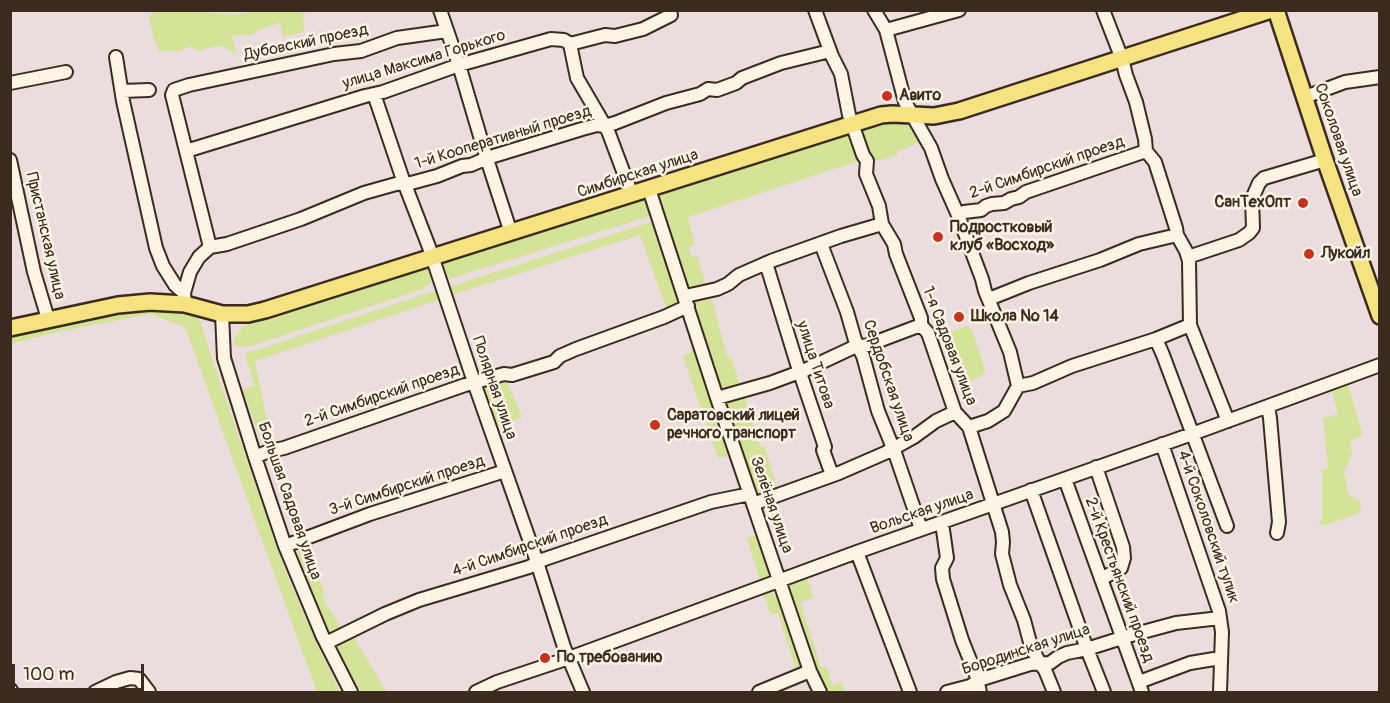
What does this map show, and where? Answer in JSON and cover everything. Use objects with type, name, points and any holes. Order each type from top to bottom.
[{"type":"main road","name":"Симбирская улица","points":[[10,328],[118,305],[184,298],[222,314],[248,314],[265,310],[881,115],[934,116],[959,111],[1274,10]]},
{"type":"main road","name":"Соколовая улица","points":[[1274,10],[1380,316]]},
{"type":"street","points":[[440,10],[511,233]]},
{"type":"street","name":"1-я Садовая улица","points":[[815,10],[841,74],[849,115],[867,161],[866,174],[879,206],[882,225],[894,244],[921,318],[921,325],[928,333],[955,412],[969,427],[1002,532],[1002,554],[1010,585],[1024,620],[1031,646],[1045,670],[1054,693]]},
{"type":"street","points":[[874,10],[886,30],[905,102],[931,148],[958,214],[982,279],[984,291],[1010,352],[1018,386],[1004,411],[988,421],[969,427]]},
{"type":"street","points":[[886,30],[960,10]]},
{"type":"street","points":[[1103,10],[1136,102],[1146,151],[1155,162],[1177,236],[1188,257],[1190,325],[1228,421]]},
{"type":"street","name":"улица Максима Горького","points":[[186,151],[383,92],[459,65],[551,39],[564,40],[570,44],[605,34],[615,36],[643,29],[671,15]]},
{"type":"street","name":"Дубовский проезд","points":[[186,151],[172,95],[174,90],[334,54],[361,51],[397,38],[447,31]]},
{"type":"street","points":[[570,44],[577,78],[605,126],[632,195]]},
{"type":"street","name":"1-й Кооперативный проезд","points":[[210,247],[227,244],[301,219],[364,193],[437,176],[597,124],[605,126],[666,103],[700,94],[708,89],[717,90],[781,63],[830,51]]},
{"type":"street","points":[[116,57],[139,177],[156,248],[163,266],[184,298]]},
{"type":"street","points":[[10,83],[66,72]]},
{"type":"street","points":[[1305,98],[1345,82],[1380,77]]},
{"type":"street","points":[[122,91],[149,90]]},
{"type":"street","name":"Полярная улица","points":[[374,94],[583,693]]},
{"type":"street","points":[[184,298],[190,272],[199,257],[210,247],[186,151]]},
{"type":"street","name":"2-й Симбирский проезд","points":[[958,214],[1004,203],[1026,192],[1146,151]]},
{"type":"street","name":"Пристанская улица","points":[[10,160],[34,272],[48,319]]},
{"type":"street","points":[[1188,257],[1239,240],[1249,233],[1253,228],[1252,199],[1259,183],[1264,178],[1325,160]]},
{"type":"street","name":"Зелёная улица","points":[[649,189],[717,398],[810,672],[820,693]]},
{"type":"street","name":"2-й Симбирский проезд","points":[[255,457],[465,385],[504,374],[512,375],[554,362],[568,352],[664,317],[686,302],[690,295],[717,289],[739,275],[766,263],[841,236],[882,225]]},
{"type":"street","points":[[989,299],[1029,283],[1100,260],[1138,244],[1177,236]]},
{"type":"street","name":"Сердобская улица","points":[[821,244],[863,356],[878,411],[921,529]]},
{"type":"street","name":"улица Титова","points":[[766,263],[825,447],[832,476]]},
{"type":"street","name":"Большая Садовая улица","points":[[222,314],[224,358],[285,546],[326,642],[351,693]]},
{"type":"street","points":[[717,398],[800,371],[852,348],[921,325]]},
{"type":"street","points":[[1018,386],[1156,339],[1190,325]]},
{"type":"street","points":[[1156,339],[1227,526]]},
{"type":"street","name":"Вольская улица","points":[[476,693],[497,682],[1380,365]]},
{"type":"street","points":[[1268,407],[1279,522],[1276,533]]},
{"type":"street","name":"4-й Симбирский проезд","points":[[326,642],[419,600],[529,567],[542,560],[711,502],[752,499],[832,476],[885,453],[914,437],[936,421],[955,412]]},
{"type":"street","name":"4-й Соколовский тупик","points":[[1162,444],[1221,618],[1220,693]]},
{"type":"street","points":[[1096,468],[1124,547],[1121,568],[1101,579]]},
{"type":"street","name":"3-й Симбирский проезд","points":[[285,546],[370,514],[505,471]]},
{"type":"street","name":"2-й Крестьянский проезд","points":[[1065,478],[1141,687]]},
{"type":"street","points":[[1031,490],[1104,693]]},
{"type":"street","points":[[940,522],[947,558],[942,568],[943,579],[979,687]]},
{"type":"street","points":[[857,552],[910,693]]},
{"type":"street","name":"Бородинская улица","points":[[948,693],[970,686],[979,687],[1030,664],[1050,663],[1067,653],[1122,637],[1176,623],[1221,618]]},
{"type":"street","points":[[1141,687],[1190,663],[1220,661]]},
{"type":"street","points":[[759,693],[810,672]]},
{"type":"street","points":[[95,693],[116,682],[130,678],[139,679],[149,693]]},
{"type":"green space","points":[[262,10],[306,11],[303,15],[304,32],[283,37],[280,23],[251,35],[232,36],[236,54],[223,46],[206,48],[201,51],[190,47],[159,53],[159,46],[155,44],[149,17],[154,11],[236,14]]},
{"type":"green space","points":[[885,121],[911,126],[924,140],[897,152],[897,155],[882,160],[869,160],[860,129]]},
{"type":"green space","points":[[848,133],[851,134],[857,150],[856,156],[864,161],[688,217],[695,244],[688,248],[692,257],[697,256],[707,289],[689,292],[656,198],[661,191]]},
{"type":"green space","points":[[643,198],[647,201],[650,216],[449,279],[446,279],[439,261]]},
{"type":"green space","points":[[651,222],[655,223],[681,305],[668,313],[640,235],[448,296],[447,288],[449,287]]},
{"type":"green space","points":[[429,265],[433,277],[423,289],[251,346],[242,347],[233,343],[241,329],[252,321]]},
{"type":"green space","points":[[436,292],[441,299],[255,361],[275,448],[263,445],[243,390],[254,385],[245,354]]},
{"type":"green space","points":[[710,293],[727,356],[731,357],[741,388],[721,391],[690,298]]},
{"type":"green space","points":[[151,307],[185,310],[197,317],[201,323],[286,573],[340,692],[317,692],[185,327],[150,314],[57,332],[11,344],[10,334]]},
{"type":"green space","points":[[967,326],[972,330],[985,371],[982,376],[967,382],[961,379],[947,338],[950,332]]},
{"type":"green space","points":[[695,345],[731,455],[718,458],[683,356],[691,352]]},
{"type":"green space","points":[[504,377],[522,417],[494,427],[481,386]]},
{"type":"green space","points":[[1347,382],[1363,435],[1350,442],[1352,455],[1344,471],[1348,494],[1360,501],[1361,512],[1327,525],[1318,524],[1322,519],[1322,470],[1328,468],[1323,418],[1338,413],[1331,388]]},
{"type":"green space","points":[[744,394],[760,447],[764,446],[778,490],[760,495],[755,493],[724,404],[724,399]]},
{"type":"green space","points":[[758,534],[772,572],[771,577],[760,581],[747,538]]},
{"type":"green space","points":[[301,544],[310,567],[313,566],[325,593],[322,595],[327,606],[343,631],[334,634],[329,632],[302,565],[297,549]]},
{"type":"green space","points":[[807,577],[813,598],[800,602],[821,667],[827,668],[833,685],[841,682],[845,692],[824,692],[814,669],[788,590],[792,583]]},
{"type":"green space","points":[[770,592],[780,596],[803,663],[801,670],[797,673],[778,613],[771,615],[763,593]]},
{"type":"green space","points":[[352,634],[387,692],[361,692],[338,649],[338,644]]},
{"type":"place","name":"Авито","points":[[887,96]]},
{"type":"place","name":"СанТехОпт","points":[[1303,203]]},
{"type":"place","name":"Подростковый клуб «Восход»","points":[[938,237]]},
{"type":"place","name":"Лукойл","points":[[1309,254]]},
{"type":"place","name":"Школа № 14","points":[[959,317]]},
{"type":"place","name":"Саратовский лицей речного транспорт","points":[[655,425]]},
{"type":"place","name":"По требованию","points":[[545,658]]}]
